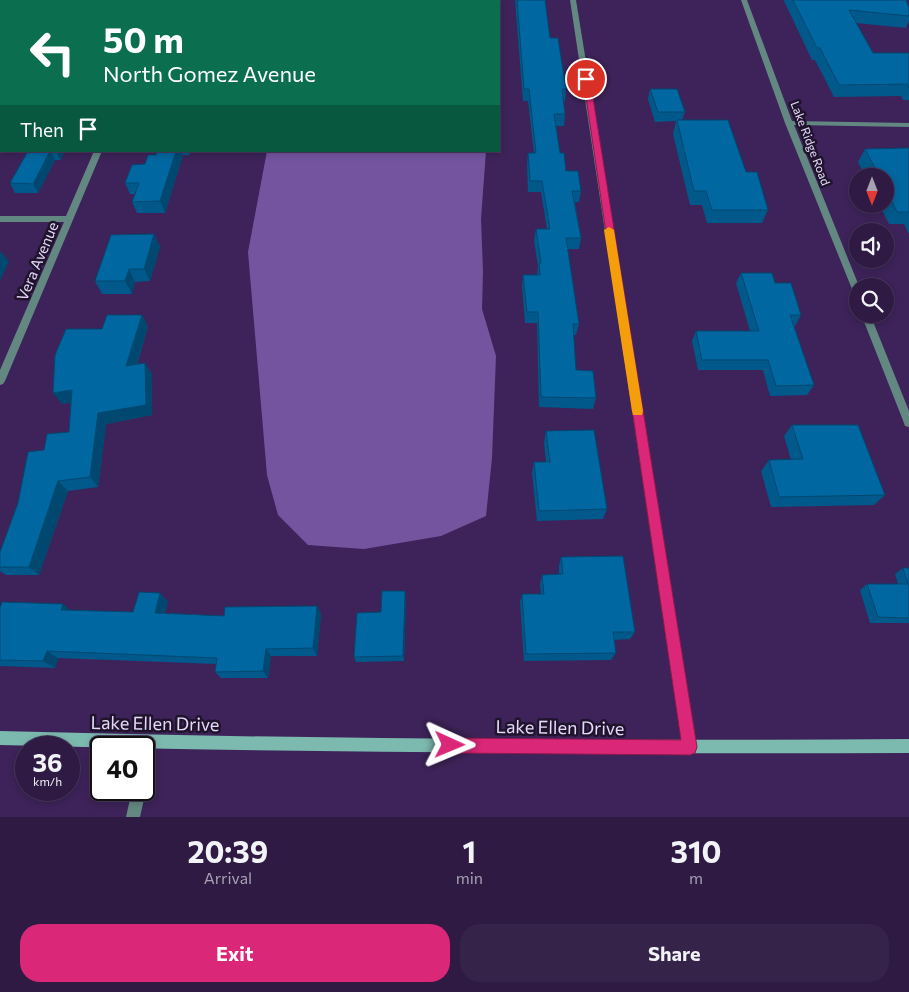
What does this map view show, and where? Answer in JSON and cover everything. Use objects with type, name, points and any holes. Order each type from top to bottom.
[{"type":"street","points":[[573,0],[690,747]]},
{"type":"street","name":"Lake Ridge Road","points":[[744,0],[789,123],[852,278]]},
{"type":"street","points":[[789,123],[909,125]]},
{"type":"street","name":"Vera Avenue","points":[[0,381],[98,152]]},
{"type":"street","points":[[0,219],[70,219]]},
{"type":"street","points":[[870,323],[906,408],[909,423]]},
{"type":"street","name":"Lake Ellen Drive","points":[[0,738],[90,740]]},
{"type":"street","name":"Lake Ellen Drive","points":[[155,742],[690,747],[909,746]]},
{"type":"street","points":[[133,817],[137,801]]},
{"type":"shaded area","points":[[267,152],[486,152],[481,219],[482,309],[496,356],[492,458],[486,516],[441,536],[364,549],[308,545],[278,515],[267,475],[248,252]]},
{"type":"building","points":[[517,0],[545,0],[550,38],[558,38],[566,89],[562,89],[565,114],[554,114],[560,153],[564,153],[566,171],[578,171],[581,191],[572,191],[581,238],[566,238],[579,324],[573,324],[576,370],[593,371],[596,398],[541,397],[538,312],[527,312],[523,275],[540,275],[539,263],[541,263],[536,229],[550,229],[542,181],[530,181],[528,153],[536,153],[529,89],[524,89]]},
{"type":"building","points":[[793,0],[906,0],[909,16],[849,10],[873,53],[909,53],[909,88],[907,84],[839,85],[820,48],[817,48]]},
{"type":"building","points":[[650,89],[677,89],[685,112],[658,112]]},
{"type":"building","points":[[677,120],[728,120],[746,172],[757,172],[768,210],[712,210],[706,191],[694,191]]},
{"type":"building","points":[[909,148],[909,212],[897,212],[894,206],[894,168],[875,168],[865,149]]},
{"type":"building","points":[[27,152],[49,152],[33,184],[10,183]]},
{"type":"building","points":[[157,152],[176,152],[160,201],[132,202],[139,183],[125,183],[132,165],[145,164],[148,155],[156,155]]},
{"type":"building","points":[[154,234],[144,269],[129,269],[125,281],[95,281],[111,235]]},
{"type":"building","points":[[741,273],[772,273],[775,283],[791,283],[801,315],[790,315],[814,385],[776,386],[768,360],[702,360],[696,331],[759,331]]},
{"type":"building","points":[[107,315],[142,315],[126,366],[145,363],[146,405],[98,413],[90,477],[58,481],[29,567],[0,567],[0,552],[18,503],[28,452],[44,450],[47,434],[69,432],[72,390],[53,393],[55,355],[66,329],[102,329]]},
{"type":"building","points":[[792,425],[858,425],[885,495],[779,497],[769,460],[803,459]]},
{"type":"building","points":[[594,430],[607,509],[539,511],[534,462],[550,462],[546,431]]},
{"type":"building","points":[[623,556],[635,632],[613,632],[616,653],[526,654],[522,594],[544,594],[542,575],[563,574],[561,557]]},
{"type":"building","points":[[903,568],[909,568],[909,618],[878,617],[867,584],[908,584]]},
{"type":"building","points":[[382,591],[405,591],[403,656],[354,657],[357,613],[381,612]]},
{"type":"building","points":[[139,592],[160,593],[155,613],[224,616],[225,607],[317,606],[313,648],[266,649],[263,671],[215,672],[217,658],[47,651],[43,661],[0,660],[0,608],[2,602],[63,604],[61,610],[133,612]]},
{"type":"slow traffic","points":[[609,230],[638,411]]},
{"type":"route","points":[[450,745],[690,747],[586,79]]}]
